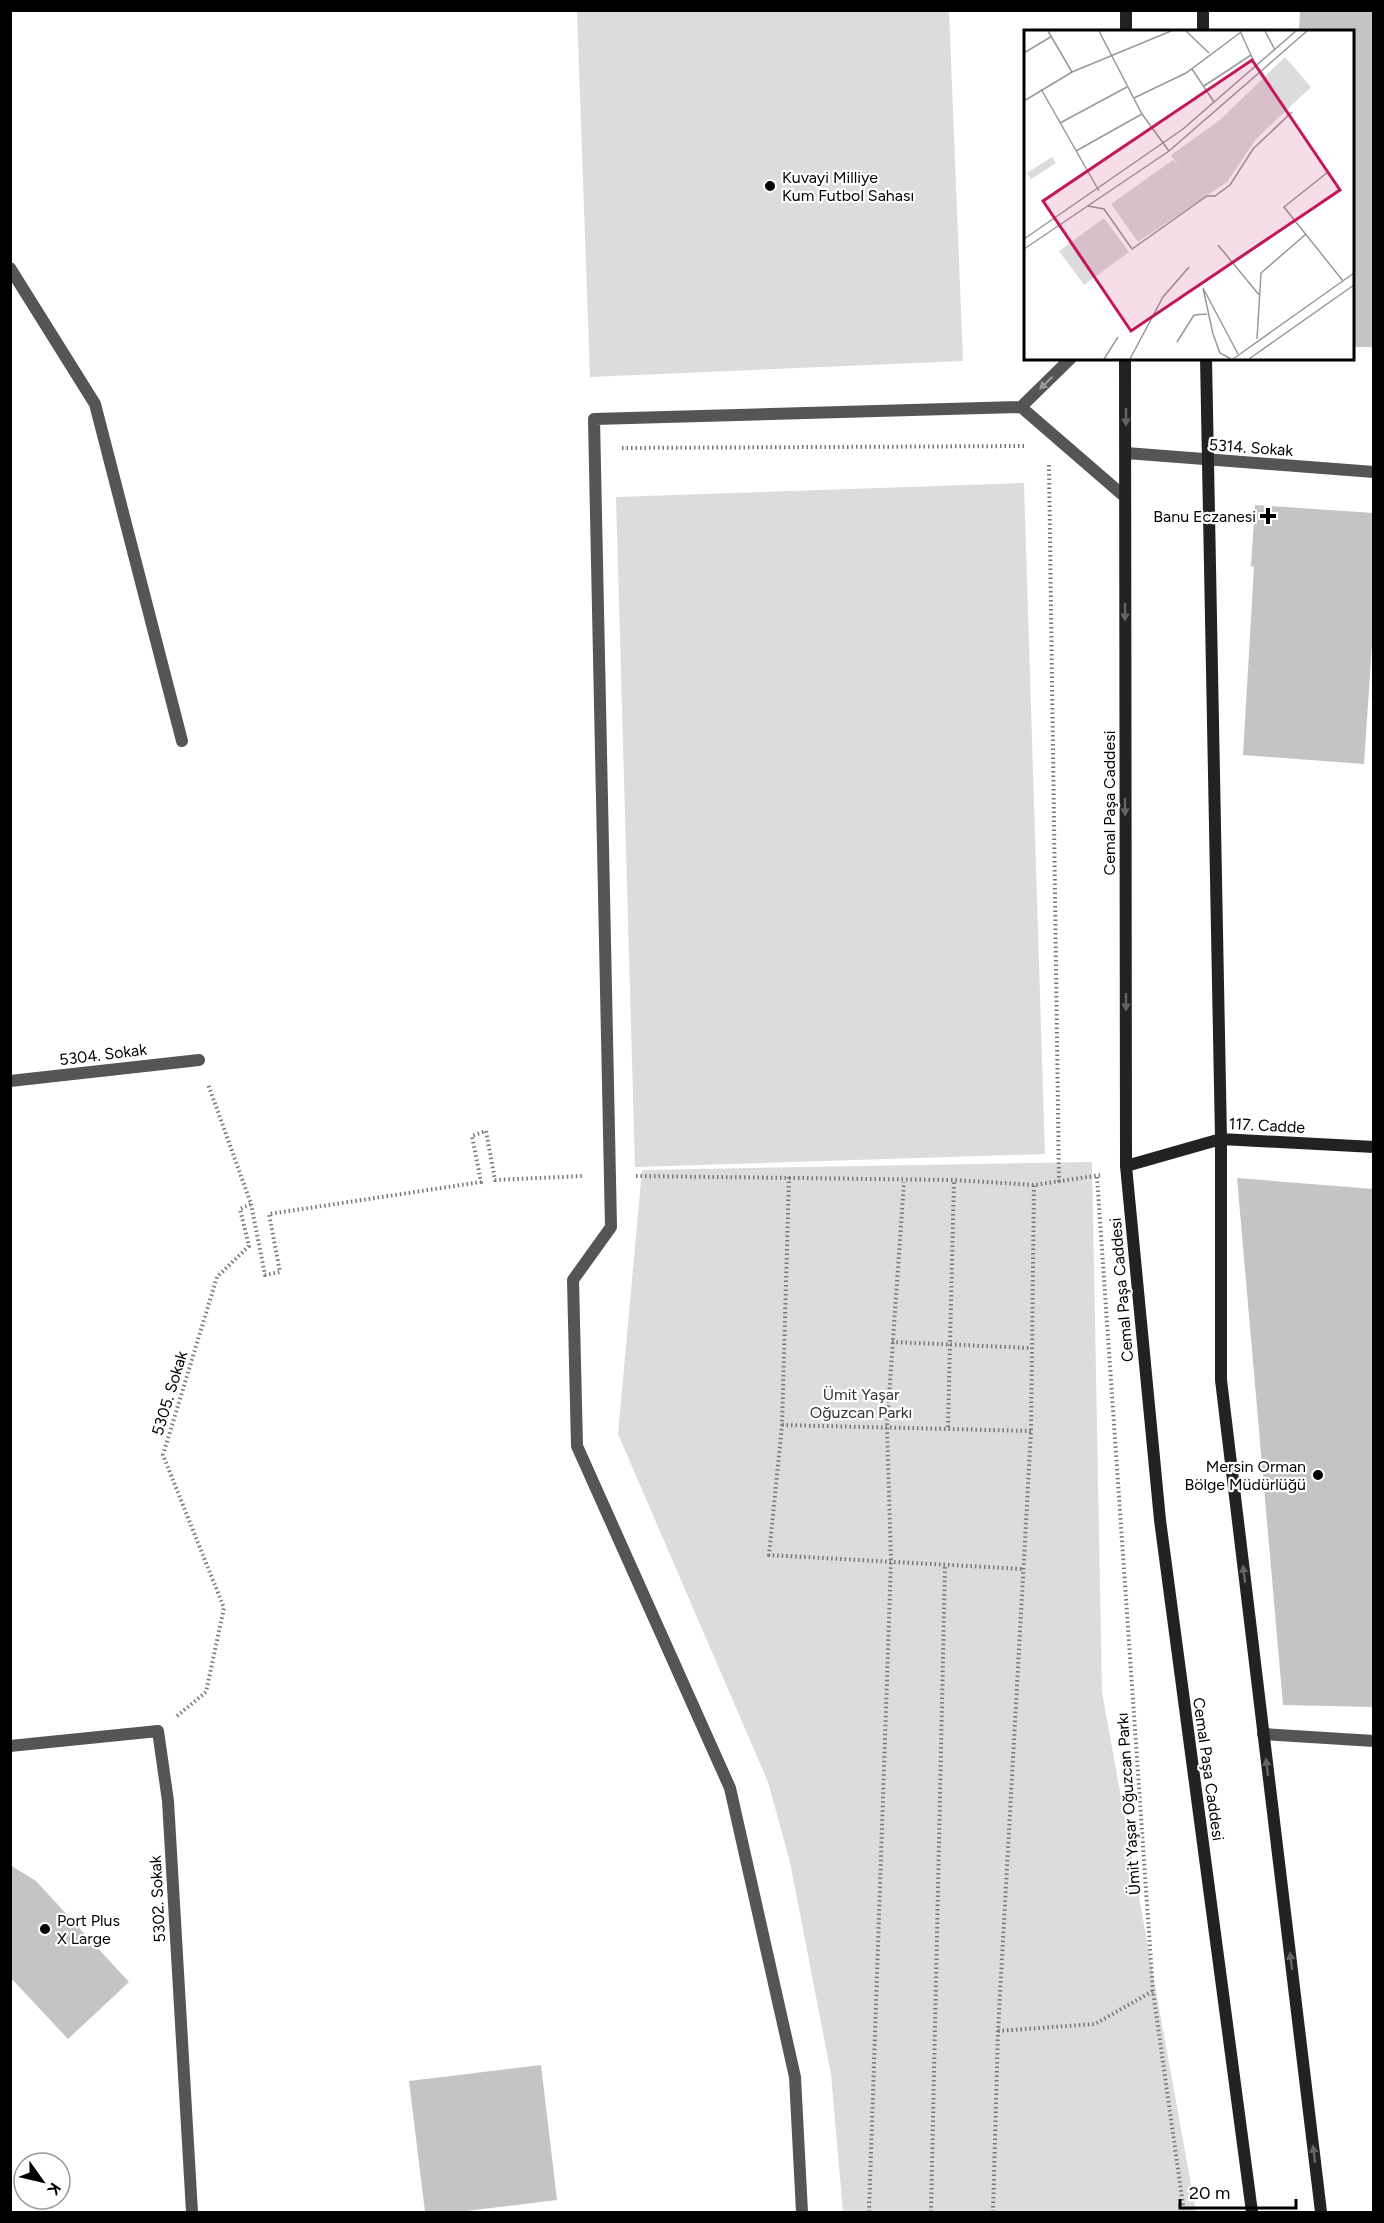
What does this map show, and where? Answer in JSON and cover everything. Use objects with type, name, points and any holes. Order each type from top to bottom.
[{"type":"main road","points":[[1126,10],[1126,30]]},
{"type":"main road","points":[[1203,10],[1203,30]]},
{"type":"main road","name":"Cemal Paşa Caddesi","points":[[1125,360],[1126,1166],[1160,1520],[1252,2212]]},
{"type":"main road","points":[[1206,360],[1221,1139],[1221,1380],[1321,2212]]},
{"type":"main road","name":"117. Cadde","points":[[1126,1166],[1221,1139],[1374,1147]]},
{"type":"street","points":[[10,268],[94,404],[182,741]]},
{"type":"street","points":[[802,2212],[795,2077],[730,1788],[577,1446],[573,1280],[611,1227],[594,418],[1022,406],[1069,360]]},
{"type":"street","points":[[1022,406],[1125,497]]},
{"type":"street","name":"5314. Sokak","points":[[1126,453],[1374,472]]},
{"type":"street","name":"5304. Sokak","points":[[10,1081],[199,1060]]},
{"type":"street","points":[[10,1746],[158,1731]]},
{"type":"street","name":"5302. Sokak","points":[[158,1731],[168,1801],[192,2212]]},
{"type":"street","points":[[1263,1734],[1374,1741]]},
{"type":"path","points":[[595,448],[1037,446]]},
{"type":"path","points":[[1049,458],[1059,1182]]},
{"type":"path","points":[[199,1060],[251,1204],[265,1275],[280,1272],[269,1214],[481,1182],[471,1136],[486,1131],[495,1180],[610,1173],[637,1176],[789,1177],[904,1182],[954,1180],[1034,1185],[1097,1177],[1126,1166]]},
{"type":"path","points":[[789,1177],[783,1425],[769,1555],[1023,1569]]},
{"type":"path","name":"Ümit Yaşar Oğuzcan Parkı","points":[[1097,1177],[1153,1991],[1184,2212]]},
{"type":"path","points":[[948,1427],[948,1345],[954,1180]]},
{"type":"path","points":[[869,2212],[891,1561],[886,1426],[904,1182]]},
{"type":"path","points":[[993,2212],[998,2031],[1031,1431],[1034,1185]]},
{"type":"path","name":"5305. Sokak","points":[[158,1731],[206,1692],[224,1608],[163,1455],[217,1277],[249,1246],[240,1209],[251,1204]]},
{"type":"path","points":[[892,1342],[1031,1348]]},
{"type":"path","points":[[783,1425],[948,1427],[1031,1431]]},
{"type":"path","points":[[932,2212],[945,1565]]},
{"type":"path","points":[[998,2031],[1010,2028],[1095,2024],[1153,1991]]},
{"type":"green space","name":"Kuvayi Milliye Kum Futbol Sahası","points":[[577,11],[949,11],[963,361],[590,377]]},
{"type":"green space","points":[[1024,483],[1045,1154],[635,1167],[616,497]]},
{"type":"green space","name":"Ümit Yaşar Oğuzcan Parkı","points":[[1092,1162],[1102,1692],[1196,2212],[843,2212],[831,2074],[790,1862],[768,1782],[618,1434],[642,1170]]},
{"type":"building","points":[[1300,10],[1374,10],[1374,347],[1354,347],[1354,30],[1299,30]]},
{"type":"building","points":[[1255,505],[1374,513],[1374,614],[1364,764],[1243,755],[1254,567],[1251,566]]},
{"type":"building","name":"Mersin Orman Bölge Müdürlüğü","points":[[1237,1178],[1374,1189],[1374,1707],[1283,1705]]},
{"type":"building","name":"Port Plus X Large","points":[[10,1865],[36,1881],[129,1982],[68,2039],[10,1977]]},
{"type":"building","points":[[541,2065],[557,2200],[458,2212],[425,2212],[409,2081]]},
{"type":"place","name":"Kuvayi Milliye Kum Futbol Sahası","points":[[770,186]]},
{"type":"place","name":"Banu Eczanesi","points":[[1268,516]]},
{"type":"place","name":"Mersin Orman Bölge Müdürlüğü","points":[[1318,1475]]},
{"type":"place","name":"Port Plus X Large","points":[[45,1929]]}]
